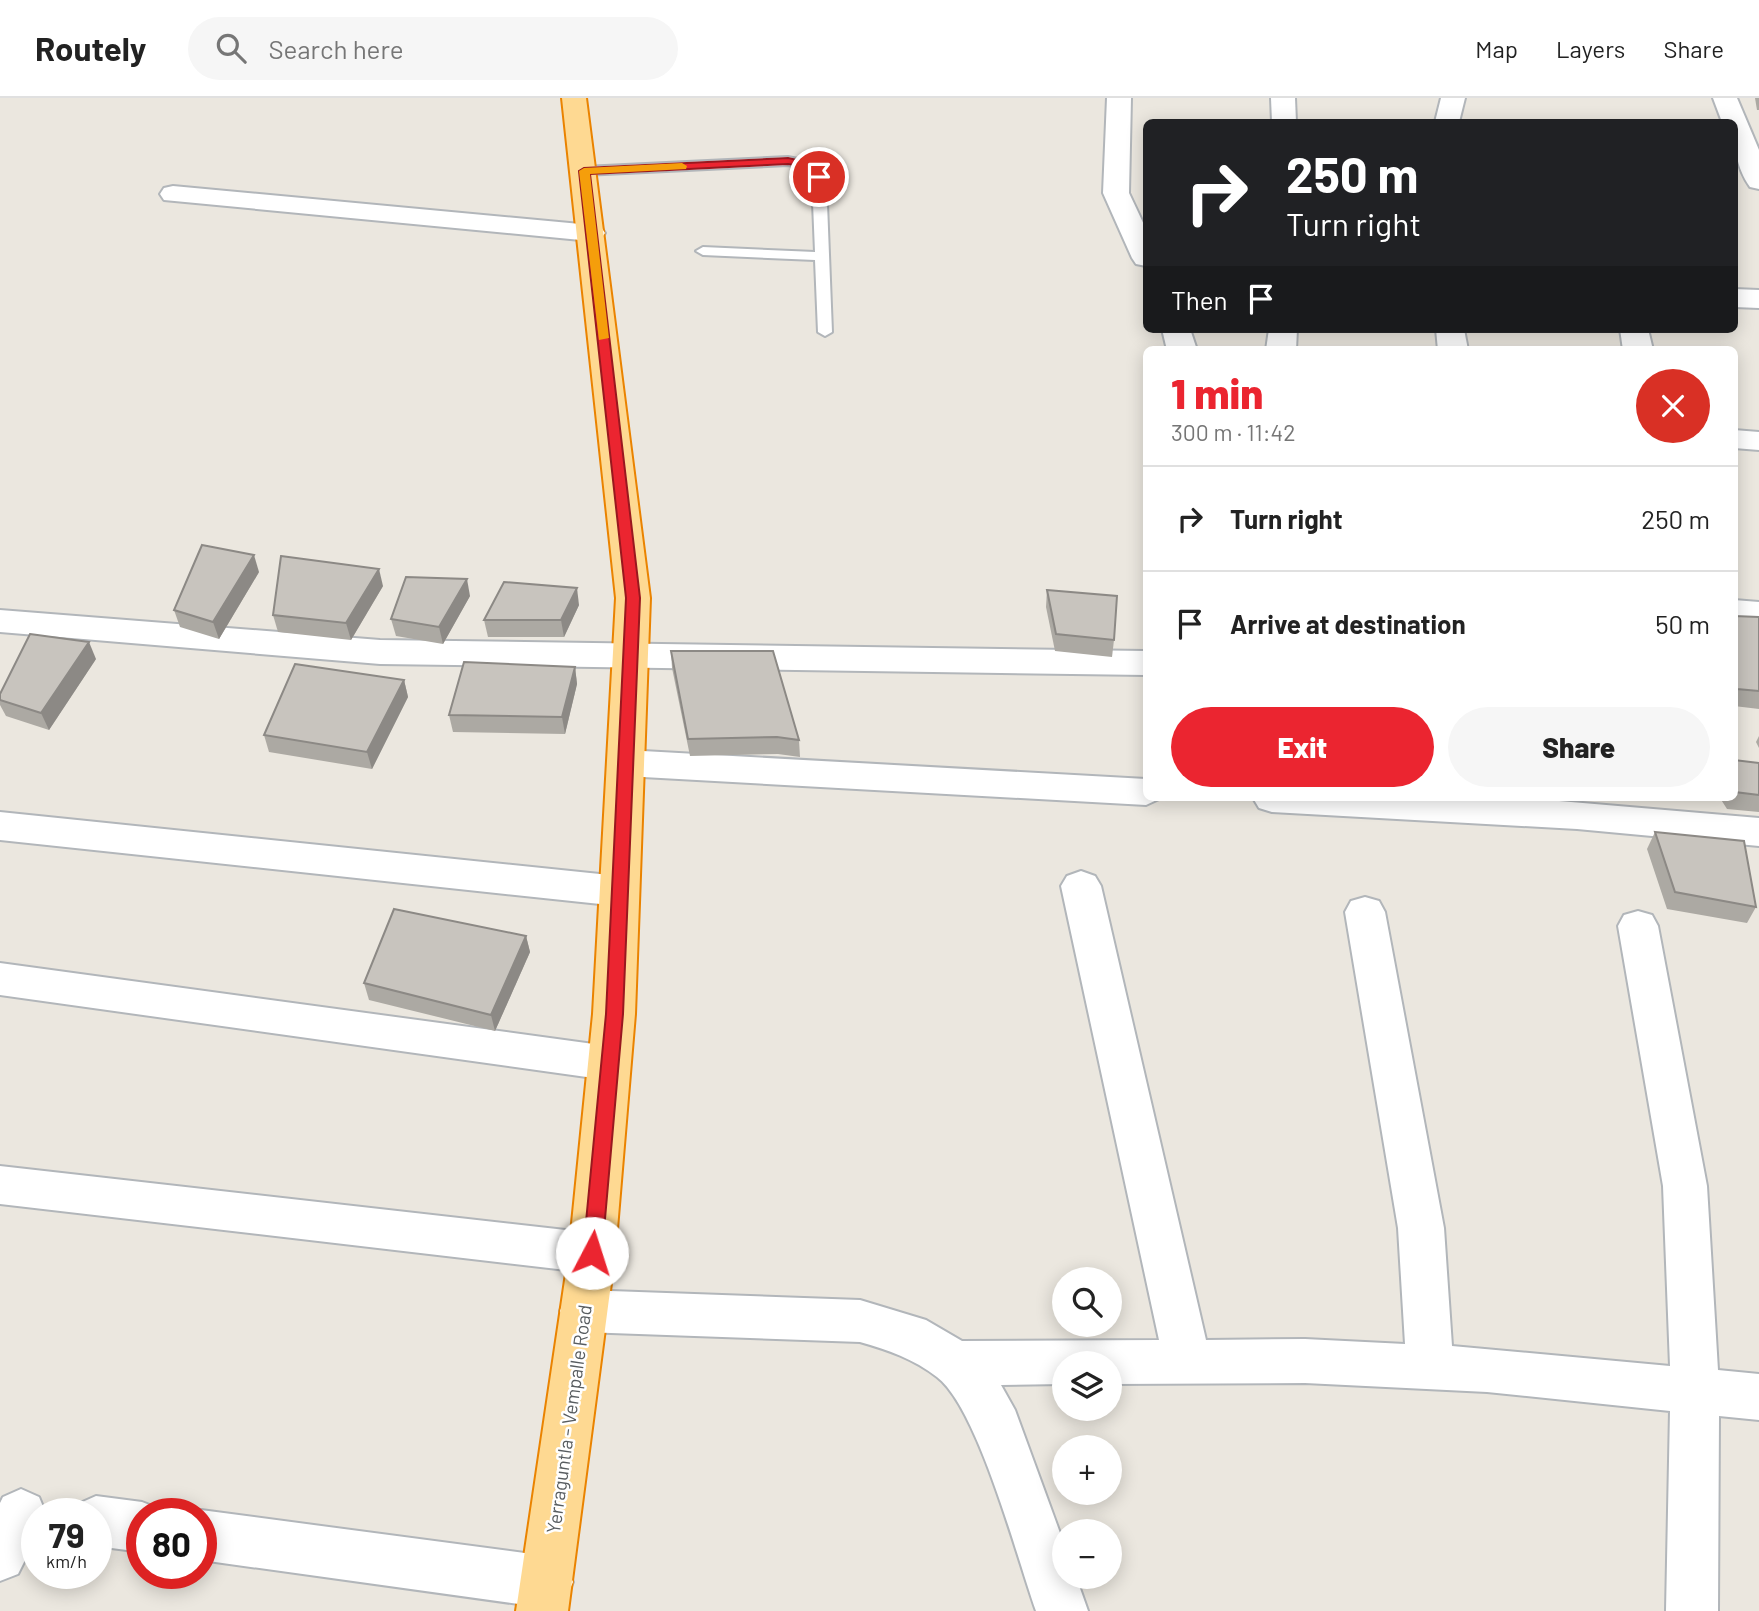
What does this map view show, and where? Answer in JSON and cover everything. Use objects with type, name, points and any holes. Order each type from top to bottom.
[{"type":"highway","name":"Yerraguntla - Vempalle Road","points":[[544,1596],[592,1253],[614,1014],[633,598],[575,98]]},
{"type":"street","points":[[1119,98],[1116,193],[1143,252]]},
{"type":"street","points":[[1283,98],[1283,119]]},
{"type":"street","points":[[1448,119],[1453,98]]},
{"type":"street","points":[[1725,98],[1732,119]]},
{"type":"street","points":[[1738,139],[1750,176]]},
{"type":"street","points":[[173,194],[591,233]]},
{"type":"street","points":[[1738,298],[1759,299]]},
{"type":"street","points":[[1738,439],[1759,441]]},
{"type":"street","points":[[1738,611],[1759,613]]},
{"type":"street","points":[[0,621],[380,652],[1143,663]]},
{"type":"street","points":[[625,764],[1143,792]]},
{"type":"street","points":[[1327,801],[1622,817],[1759,832]]},
{"type":"street","points":[[0,826],[619,891]]},
{"type":"street","points":[[1081,886],[1187,1360]]},
{"type":"street","points":[[1365,912],[1421,1228],[1430,1367]]},
{"type":"street","points":[[1638,926],[1685,1186],[1695,1390],[1692,1611]]},
{"type":"street","points":[[0,979],[608,1063]]},
{"type":"street","points":[[0,1185],[592,1253]]},
{"type":"street","points":[[583,1311],[860,1321],[909,1335],[956,1363],[990,1410],[1062,1611]]},
{"type":"street","points":[[956,1363],[1305,1361],[1430,1367],[1759,1397]]},
{"type":"street","points":[[217,1538],[544,1596]]},
{"type":"lane","points":[[584,171],[788,161],[808,165],[819,177],[825,332]]},
{"type":"lane","points":[[703,251],[822,256]]},
{"type":"building","points":[[202,545],[254,555],[213,622],[174,610]]},
{"type":"building","points":[[281,556],[379,569],[346,623],[273,615]]},
{"type":"building","points":[[406,577],[467,579],[439,627],[391,619]]},
{"type":"building","points":[[504,582],[577,588],[561,620],[484,620]]},
{"type":"building","points":[[1047,590],[1117,596],[1114,640],[1056,634]]},
{"type":"building","points":[[1738,616],[1759,617],[1759,691],[1738,689]]},
{"type":"building","points":[[30,634],[89,642],[41,713],[0,700],[0,694]]},
{"type":"building","points":[[671,651],[773,651],[799,740],[777,737],[688,739]]},
{"type":"building","points":[[464,662],[575,667],[562,717],[449,715]]},
{"type":"building","points":[[295,664],[404,680],[367,752],[264,735]]},
{"type":"building","points":[[1738,760],[1759,763],[1759,795],[1738,792]]},
{"type":"building","points":[[1655,832],[1744,841],[1756,907],[1675,892]]},
{"type":"building","points":[[394,909],[526,936],[491,1015],[364,983]]},
{"type":"slow traffic","points":[[603,338],[584,171],[682,166]]},
{"type":"route","points":[[592,1253],[614,1014],[633,598],[584,171],[788,161],[808,165],[819,177]]}]
